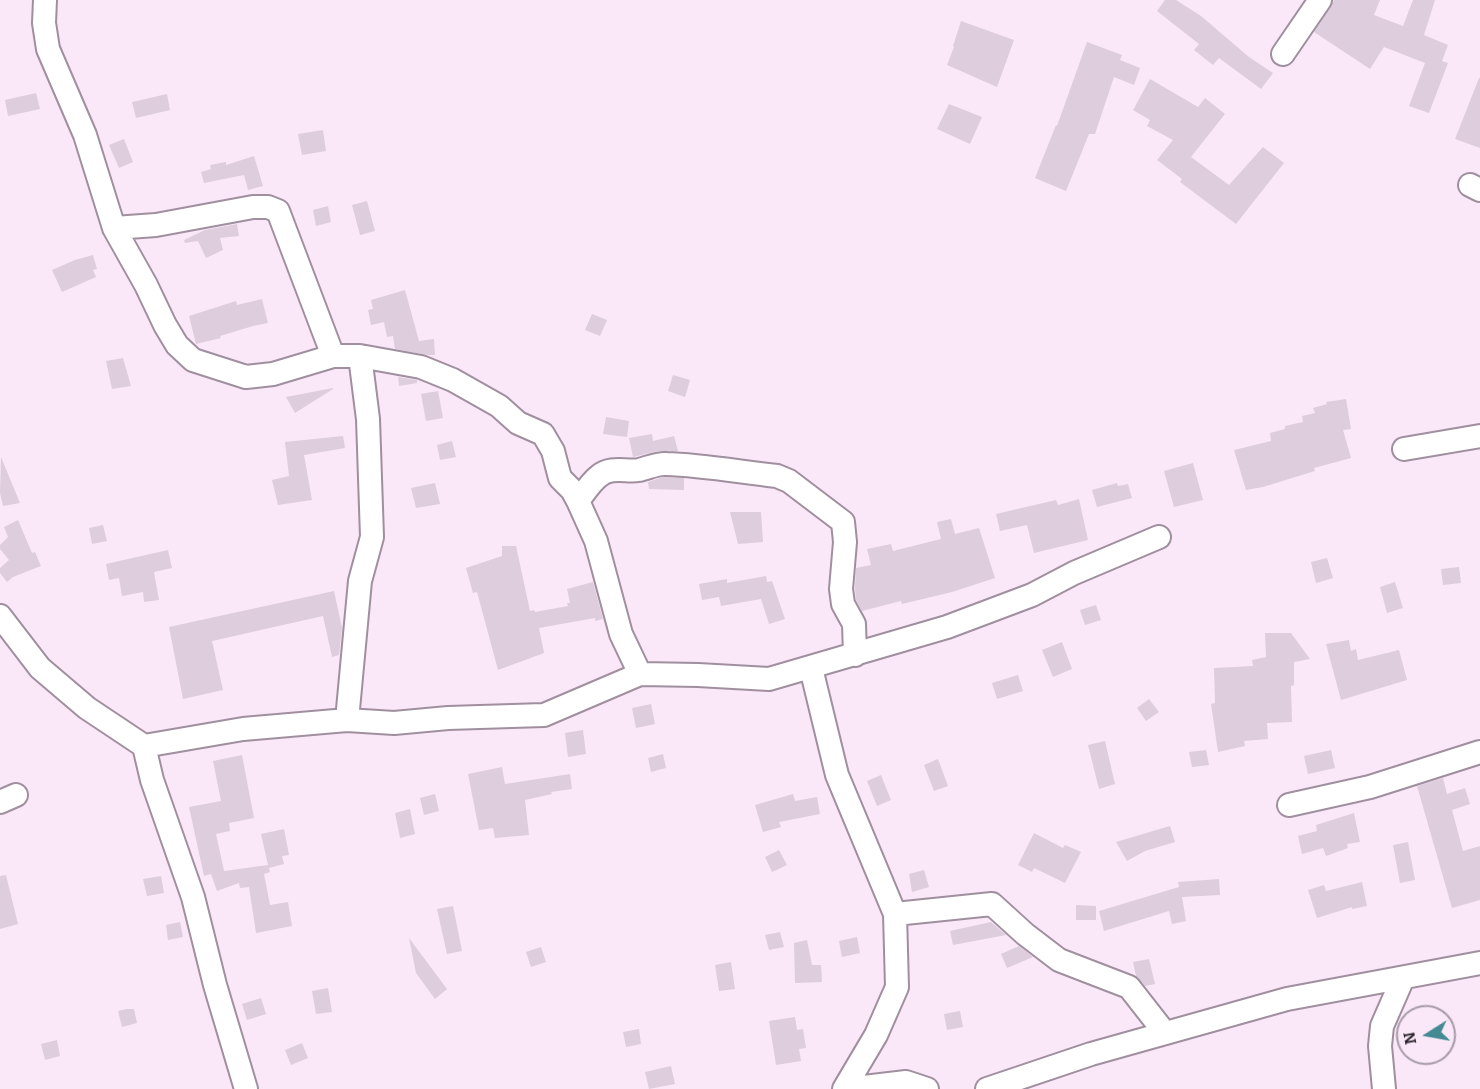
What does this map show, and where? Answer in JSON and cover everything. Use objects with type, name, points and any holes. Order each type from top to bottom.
[{"type":"street","points":[[45,0],[44,23],[48,49],[85,135],[114,228],[177,345],[193,360],[246,377],[273,374],[333,356],[360,356],[421,368],[453,380],[499,406],[518,423],[543,434],[553,451],[560,478],[572,490],[596,541],[621,634],[640,674]]},
{"type":"street","points":[[1283,54],[1320,0]]},
{"type":"street","points":[[114,228],[156,225],[253,207],[268,207],[278,211],[333,356]]},
{"type":"street","points":[[347,720],[360,581],[372,537],[368,419],[360,356]]},
{"type":"street","points":[[1404,448],[1480,436]]},
{"type":"street","points":[[578,501],[599,475],[621,469],[638,470],[664,463],[683,466],[699,465],[777,476],[789,481],[843,522],[845,542],[841,588],[843,604],[854,624],[855,655]]},
{"type":"street","points":[[144,746],[243,729],[347,720],[394,723],[447,718],[544,715],[640,674],[769,680],[947,627],[1032,595],[1074,573],[1160,537]]},
{"type":"street","points":[[0,616],[40,668],[87,708],[144,746],[152,780],[193,897],[215,985],[246,1089]]},
{"type":"street","points":[[811,668],[837,775],[895,914],[897,987],[876,1035],[846,1089]]},
{"type":"street","points":[[1289,806],[1370,787],[1480,752]]},
{"type":"street","points":[[895,914],[992,904],[1059,960],[1129,987],[1165,1033]]},
{"type":"street","points":[[987,1089],[1091,1054],[1287,999],[1480,963]]},
{"type":"street","points":[[1384,1089],[1380,1046],[1382,1026],[1403,978]]},
{"type":"street","points":[[846,1089],[906,1082],[927,1089]]},
{"type":"building","points":[[1165,0],[1176,0],[1201,16],[1249,57],[1273,73],[1261,89],[1219,58],[1213,65],[1194,50],[1199,44],[1157,11]]},
{"type":"building","points":[[1334,0],[1380,0],[1374,15],[1403,26],[1413,0],[1435,0],[1424,35],[1448,45],[1442,61],[1448,63],[1429,113],[1409,106],[1425,63],[1384,47],[1370,69],[1314,32]]},
{"type":"building","points":[[961,21],[1014,40],[997,87],[947,65]]},
{"type":"building","points":[[1087,42],[1122,55],[1120,60],[1140,68],[1134,85],[1114,77],[1095,134],[1089,134],[1066,191],[1035,178],[1057,126]]},
{"type":"building","points":[[1480,78],[1480,148],[1455,139]]},
{"type":"building","points":[[1150,79],[1198,107],[1205,98],[1225,114],[1191,157],[1229,185],[1263,147],[1284,163],[1236,224],[1180,182],[1182,179],[1157,160],[1173,140],[1147,126],[1150,120],[1133,110]]},
{"type":"building","points":[[36,93],[40,109],[8,116],[5,100]]},
{"type":"building","points":[[167,94],[170,110],[136,118],[132,102]]},
{"type":"building","points":[[949,104],[982,117],[970,144],[937,129]]},
{"type":"building","points":[[323,130],[326,151],[302,155],[298,134]]},
{"type":"building","points":[[124,139],[133,162],[119,168],[109,145]]},
{"type":"building","points":[[254,156],[263,186],[248,190],[244,175],[204,183],[201,172],[211,169],[210,165],[226,162],[226,165]]},
{"type":"building","points":[[367,201],[375,231],[360,235],[352,205]]},
{"type":"building","points":[[328,206],[331,222],[316,226],[313,210]]},
{"type":"building","points":[[237,224],[239,236],[220,238],[223,250],[206,258],[198,241],[185,243],[184,240],[205,230]]},
{"type":"building","points":[[93,255],[97,269],[93,270],[96,277],[62,292],[52,270]]},
{"type":"building","points":[[405,290],[419,341],[434,339],[435,355],[395,349],[393,336],[387,337],[384,322],[371,325],[368,310],[373,309],[371,300]]},
{"type":"building","points":[[262,299],[268,323],[196,344],[189,316],[236,301],[237,305]]},
{"type":"building","points":[[592,314],[607,320],[600,336],[585,330]]},
{"type":"building","points":[[123,358],[131,386],[112,389],[106,361]]},
{"type":"building","points":[[673,375],[690,380],[685,397],[668,391]]},
{"type":"building","points":[[398,377],[417,380],[417,383],[399,386]]},
{"type":"building","points":[[333,388],[295,413],[286,397]]},
{"type":"building","points":[[438,391],[443,418],[426,421],[421,394]]},
{"type":"building","points":[[1346,399],[1351,429],[1343,430],[1351,458],[1314,468],[1315,471],[1263,487],[1246,490],[1234,450],[1271,441],[1270,433],[1285,429],[1285,426],[1303,422],[1302,416],[1315,413],[1313,408],[1327,404],[1326,402]]},
{"type":"building","points":[[606,417],[629,421],[627,437],[603,434]]},
{"type":"building","points":[[652,434],[653,441],[674,436],[678,451],[658,451],[633,457],[629,438]]},
{"type":"building","points":[[343,436],[345,448],[304,455],[312,500],[278,505],[272,480],[289,476],[285,442]]},
{"type":"building","points":[[452,441],[456,457],[440,460],[437,445]]},
{"type":"building","points":[[1,457],[20,503],[3,506],[0,493]]},
{"type":"building","points":[[1193,463],[1203,500],[1174,507],[1164,471]]},
{"type":"building","points":[[663,477],[684,478],[684,490],[649,489],[648,482]]},
{"type":"building","points":[[435,483],[440,504],[416,508],[411,488]]},
{"type":"building","points":[[1117,483],[1118,486],[1128,484],[1132,498],[1097,507],[1092,490]]},
{"type":"building","points":[[1079,499],[1088,540],[1034,553],[1027,525],[1000,531],[996,514],[1056,500],[1058,505]]},
{"type":"building","points":[[730,512],[761,512],[763,542],[738,544]]},
{"type":"building","points":[[951,519],[955,534],[979,528],[995,578],[952,592],[862,611],[856,600],[856,568],[871,565],[867,549],[891,544],[893,551],[941,539],[937,522]]},
{"type":"building","points":[[18,520],[32,553],[35,552],[41,566],[13,577],[7,582],[0,573],[0,568],[9,560],[0,549],[0,545],[8,537],[4,527]]},
{"type":"building","points":[[103,525],[107,541],[92,544],[89,528]]},
{"type":"building","points":[[502,546],[516,546],[530,611],[568,606],[567,603],[570,603],[567,589],[593,582],[603,619],[595,621],[595,618],[539,628],[544,653],[498,670],[477,592],[473,593],[466,568],[502,556]]},
{"type":"building","points":[[168,550],[172,568],[154,572],[159,600],[144,602],[143,592],[122,596],[119,578],[109,580],[106,564]]},
{"type":"building","points":[[1327,558],[1333,578],[1316,583],[1311,562]]},
{"type":"building","points":[[1459,567],[1461,583],[1443,585],[1441,569]]},
{"type":"building","points":[[766,576],[767,582],[772,581],[785,619],[769,624],[761,599],[721,606],[719,597],[702,600],[699,584],[727,579],[727,583]]},
{"type":"building","points":[[1395,582],[1403,608],[1387,613],[1380,587]]},
{"type":"building","points":[[334,591],[342,628],[339,655],[332,657],[323,616],[212,641],[223,690],[183,699],[169,627]]},
{"type":"building","points":[[1096,605],[1101,620],[1085,625],[1080,610]]},
{"type":"building","points":[[1265,633],[1291,633],[1310,659],[1294,662],[1294,685],[1291,686],[1292,722],[1267,723],[1268,739],[1244,741],[1245,746],[1218,752],[1211,704],[1215,703],[1214,668],[1253,666],[1252,660],[1266,657]]},
{"type":"building","points":[[1349,640],[1351,651],[1356,649],[1358,660],[1399,650],[1407,680],[1341,700],[1326,644]]},
{"type":"building","points":[[1062,642],[1072,669],[1053,677],[1042,650]]},
{"type":"building","points":[[1018,675],[1023,691],[997,699],[992,683]]},
{"type":"building","points":[[1149,699],[1159,712],[1146,721],[1137,708]]},
{"type":"building","points":[[651,704],[655,724],[636,728],[632,708]]},
{"type":"building","points":[[583,730],[586,754],[568,757],[565,733]]},
{"type":"building","points":[[1105,741],[1115,784],[1099,789],[1088,745]]},
{"type":"building","points":[[1206,750],[1209,765],[1192,767],[1189,752]]},
{"type":"building","points":[[1331,750],[1335,768],[1308,774],[1304,756]]},
{"type":"building","points":[[663,754],[666,768],[651,772],[648,758]]},
{"type":"building","points":[[242,755],[254,818],[229,823],[230,831],[216,834],[224,871],[268,865],[261,834],[284,829],[289,855],[282,856],[284,864],[269,868],[270,872],[264,874],[270,905],[288,902],[292,926],[256,933],[249,887],[240,888],[239,883],[217,891],[211,874],[204,876],[189,807],[221,801],[213,761]]},
{"type":"building","points":[[938,759],[948,786],[934,791],[924,765]]},
{"type":"building","points":[[502,767],[505,784],[570,774],[572,789],[551,792],[552,794],[525,800],[529,835],[495,838],[493,828],[479,830],[468,774]]},
{"type":"building","points":[[881,775],[891,800],[877,806],[867,781]]},
{"type":"building","points":[[1443,778],[1447,794],[1465,788],[1470,804],[1452,810],[1463,851],[1480,846],[1480,900],[1452,908],[1417,786]]},
{"type":"building","points":[[435,794],[439,811],[424,815],[420,798]]},
{"type":"building","points":[[793,794],[795,801],[817,797],[820,814],[779,822],[781,827],[763,832],[755,805]]},
{"type":"building","points":[[410,809],[415,834],[400,838],[395,813]]},
{"type":"building","points":[[1354,813],[1360,842],[1347,844],[1348,848],[1326,856],[1323,848],[1302,854],[1298,836],[1317,831],[1316,825]]},
{"type":"building","points":[[1170,826],[1175,842],[1145,851],[1127,861],[1116,842]]},
{"type":"building","points":[[1034,833],[1063,848],[1065,845],[1081,852],[1065,883],[1034,868],[1032,872],[1018,865]]},
{"type":"building","points":[[1408,842],[1415,880],[1400,883],[1393,845]]},
{"type":"building","points":[[779,850],[787,865],[772,872],[765,857]]},
{"type":"building","points":[[924,870],[929,887],[912,892],[909,874]]},
{"type":"building","points":[[6,875],[18,924],[0,929],[0,876]]},
{"type":"building","points":[[161,876],[164,893],[147,896],[143,879]]},
{"type":"building","points":[[1219,879],[1220,895],[1182,897],[1186,921],[1172,924],[1169,911],[1104,931],[1099,911],[1179,887],[1178,882]]},
{"type":"building","points":[[1362,882],[1367,906],[1352,909],[1352,907],[1317,918],[1308,890],[1324,885],[1326,891]]},
{"type":"building","points":[[1076,905],[1096,906],[1096,920],[1076,920]]},
{"type":"building","points":[[453,906],[462,951],[447,954],[437,909]]},
{"type":"building","points":[[180,922],[183,937],[168,940],[166,925]]},
{"type":"building","points":[[991,922],[1006,935],[953,945],[950,931]]},
{"type":"building","points":[[780,932],[784,947],[769,950],[765,935]]},
{"type":"building","points":[[857,937],[860,953],[842,957],[839,941]]},
{"type":"building","points":[[409,938],[447,989],[435,999],[416,973]]},
{"type":"building","points":[[807,940],[812,965],[821,965],[822,982],[795,983],[794,943]]},
{"type":"building","points":[[1019,946],[1033,957],[1007,968],[1001,954]]},
{"type":"building","points":[[541,947],[546,962],[531,967],[526,952]]},
{"type":"building","points":[[1149,959],[1155,984],[1145,986],[1136,976],[1133,962]]},
{"type":"building","points":[[731,962],[735,989],[719,991],[715,965]]},
{"type":"building","points":[[328,988],[332,1012],[316,1014],[312,991]]},
{"type":"building","points":[[261,998],[266,1014],[247,1020],[242,1004]]},
{"type":"building","points":[[134,1009],[137,1023],[122,1027],[118,1011]]},
{"type":"building","points":[[960,1011],[963,1027],[947,1030],[944,1014]]},
{"type":"building","points":[[795,1017],[797,1030],[803,1029],[806,1048],[799,1049],[801,1061],[776,1065],[769,1021]]},
{"type":"building","points":[[639,1029],[641,1044],[626,1047],[623,1032]]},
{"type":"building","points":[[57,1040],[60,1056],[45,1060],[41,1044]]},
{"type":"building","points":[[302,1043],[308,1058],[291,1065],[285,1050]]},
{"type":"building","points":[[671,1066],[675,1084],[649,1089],[645,1072]]}]
